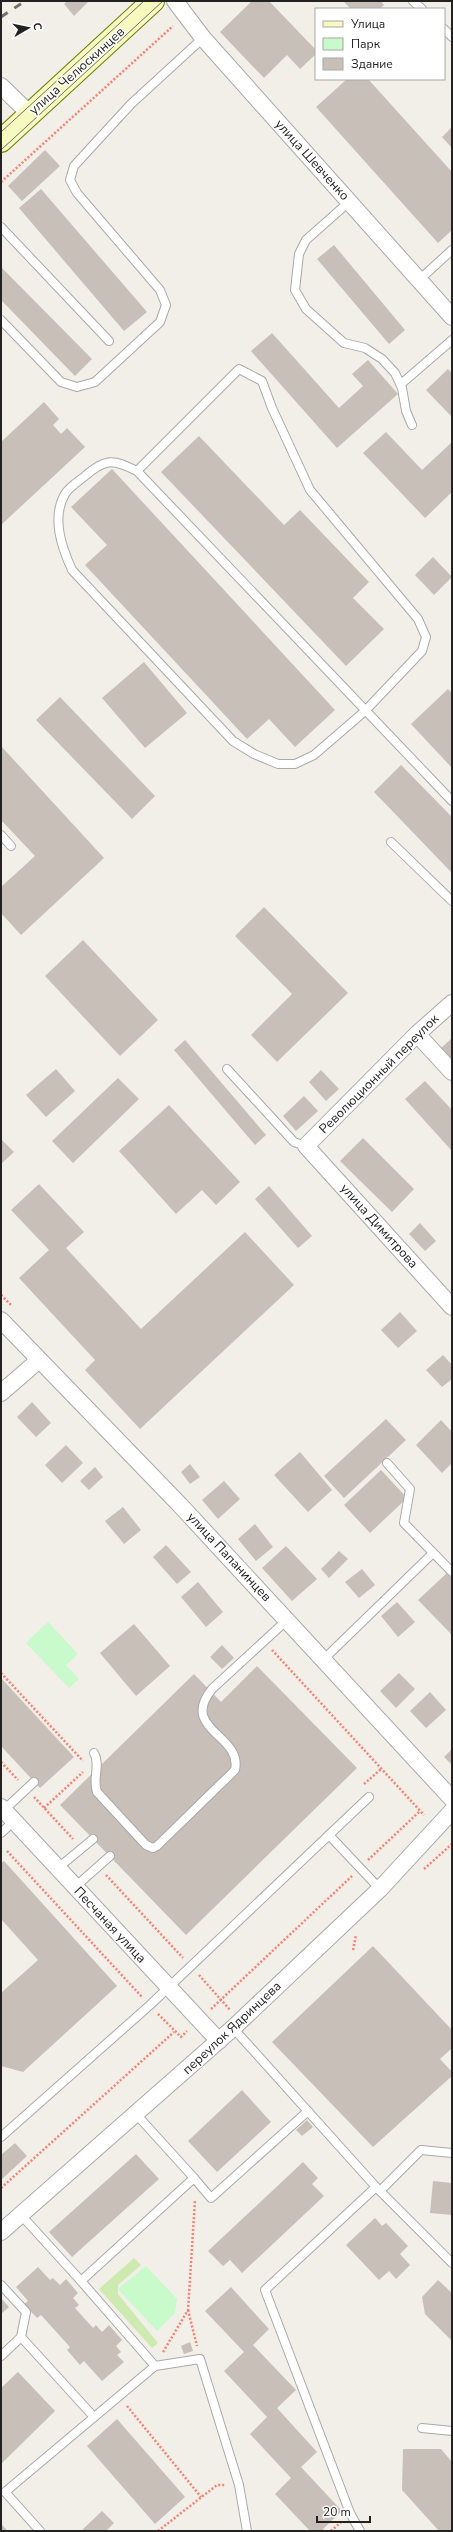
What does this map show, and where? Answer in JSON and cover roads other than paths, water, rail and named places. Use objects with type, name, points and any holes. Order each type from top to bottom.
[{"type":"main road","name":"улица Челюскинцев","points":[[1,141],[153,1]]},
{"type":"street","name":"улица Шевченко","points":[[175,1],[204,38],[452,317]]},
{"type":"street","points":[[1,86],[30,114]]},
{"type":"street","name":"Революционный переулок","points":[[306,1146],[417,1034],[452,1003]]},
{"type":"street","points":[[417,1034],[452,1072]]},
{"type":"street","name":"улица Димитрова","points":[[306,1146],[452,1307]]},
{"type":"street","name":"улица Папанинцев","points":[[1,1320],[180,1505],[452,1799]]},
{"type":"street","points":[[1,1393],[39,1360]]},
{"type":"street","name":"переулок Ядринцева","points":[[1,2232],[237,2025],[380,1889],[452,1811]]},
{"type":"street","name":"Песчаная улица","points":[[6,1813],[219,2041]]},
{"type":"lane","points":[[413,1],[421,8]]},
{"type":"lane","points":[[1,320],[61,382],[77,387],[95,382],[160,322],[166,305],[160,290],[77,194],[70,180],[74,166],[131,104],[204,38]]},
{"type":"lane","points":[[350,201],[306,240],[299,254],[294,290],[306,309],[344,343],[365,348],[382,359],[395,373],[401,384],[412,425]]},
{"type":"lane","points":[[1,227],[109,341]]},
{"type":"lane","points":[[419,280],[452,250]]},
{"type":"lane","points":[[401,384],[452,340]]},
{"type":"lane","points":[[137,471],[239,369],[262,381],[272,408],[310,490],[418,619],[426,637],[422,651],[365,711],[314,755],[295,764],[278,764],[254,754],[233,741],[72,570],[60,545],[59,511],[65,493],[100,462],[111,461],[137,471],[365,711],[452,801]]},
{"type":"lane","points":[[1,835],[11,846]]},
{"type":"lane","points":[[391,842],[452,901]]},
{"type":"lane","points":[[227,1069],[294,1142],[306,1146]]},
{"type":"lane","points":[[387,1463],[410,1489],[404,1523],[452,1572]]},
{"type":"lane","points":[[323,1660],[433,1553]]},
{"type":"lane","points":[[94,1753],[97,1760],[95,1782],[97,1792],[146,1845],[153,1848],[157,1846],[235,1770],[236,1764],[233,1753],[205,1722],[201,1710],[203,1700],[287,1620]]},
{"type":"lane","points":[[1,1833],[6,1813],[34,1782]]},
{"type":"lane","points":[[1,2137],[150,2005],[369,1797]]},
{"type":"lane","points":[[329,1835],[380,1889]]},
{"type":"lane","points":[[58,1868],[93,1839]]},
{"type":"lane","points":[[75,1887],[110,1856]]},
{"type":"lane","points":[[237,2025],[308,2110],[378,2189],[452,2263]]},
{"type":"lane","points":[[136,2114],[211,2198],[308,2110]]},
{"type":"lane","points":[[360,2531],[350,2513],[265,2290],[422,2150],[452,2152]]},
{"type":"lane","points":[[81,2281],[195,2180]]},
{"type":"lane","points":[[21,2215],[155,2366]]},
{"type":"lane","points":[[1,2285],[26,2312],[21,2337],[1,2356]]},
{"type":"lane","points":[[21,2337],[94,2417]]},
{"type":"lane","points":[[40,2531],[5,2492],[155,2366],[200,2359],[239,2484],[247,2531]]},
{"type":"lane","points":[[422,2428],[452,2431]]},
{"type":"tram line","points":[[1,132],[144,1]]},
{"type":"tram line","points":[[1,150],[163,1]]},
{"type":"railway","points":[[1,17],[25,1]]}]
